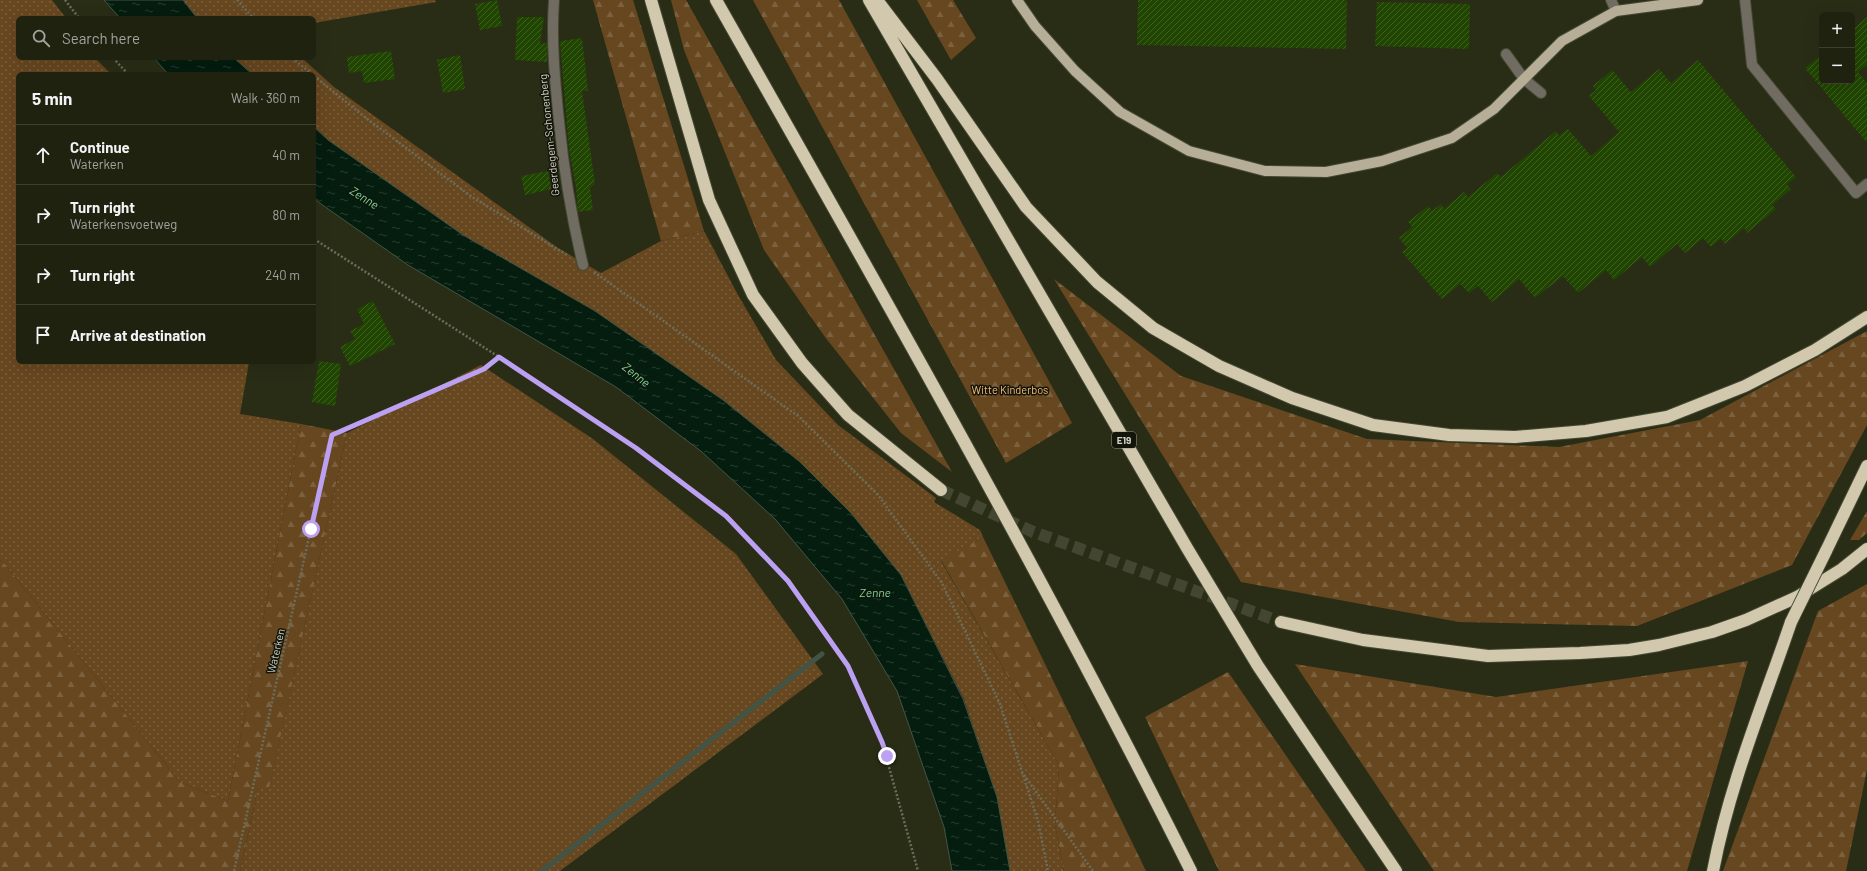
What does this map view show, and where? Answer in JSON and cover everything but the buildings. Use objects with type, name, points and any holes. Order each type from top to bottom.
[{"type":"highway","points":[[651,0],[709,200],[753,295],[802,363],[848,415],[941,490]]},
{"type":"highway","points":[[716,0],[974,457],[1048,594],[1191,871]]},
{"type":"highway","name":"E19","points":[[869,0],[1175,527],[1254,660],[1396,871]]},
{"type":"highway","points":[[877,0],[936,79],[1026,208],[1097,282],[1154,328],[1219,366],[1292,398],[1374,425],[1449,435],[1515,437],[1586,431],[1667,417],[1745,386],[1815,350],[1867,318]]},
{"type":"highway","points":[[1713,871],[1719,838],[1750,741],[1791,622],[1867,466]]},
{"type":"highway","points":[[1281,622],[1363,640],[1488,656],[1629,650],[1692,637],[1746,620],[1798,597],[1842,570],[1867,549]]},
{"type":"main road","points":[[1017,0],[1035,26],[1075,71],[1120,112],[1189,151],[1265,171],[1326,172],[1382,161],[1452,138],[1494,109],[1562,41],[1616,11],[1698,0]]},
{"type":"street","name":"Geerdegem-Schonenberg","points":[[554,0],[554,76],[564,169],[572,220],[583,265]]},
{"type":"street","points":[[1611,0],[1616,11]]},
{"type":"street","points":[[1745,0],[1752,65],[1856,193],[1867,184]]},
{"type":"street","points":[[1506,54],[1524,79],[1540,93]]},
{"type":"path","points":[[65,0],[77,16]]},
{"type":"path","points":[[237,0],[250,16]]},
{"type":"path","points":[[115,60],[126,72]]},
{"type":"path","points":[[294,60],[309,72]]},
{"type":"path","points":[[316,77],[366,118],[472,197],[583,265],[798,416],[878,495],[942,583],[1000,704],[1038,821],[1048,871]]},
{"type":"path","points":[[316,240],[499,357],[636,448],[726,516],[788,581],[848,666],[882,742],[918,871]]},
{"type":"path","name":"Waterken","points":[[234,871],[332,435],[484,369],[499,357]]},
{"type":"path","points":[[1022,773],[1093,871]]},
{"type":"green space","points":[[0,0],[52,0],[64,16],[16,16],[16,60],[97,60],[109,72],[16,72],[16,364],[249,364],[240,414],[301,424],[228,801],[180,782],[0,560]]},
{"type":"green space","points":[[183,0],[435,0],[436,2],[316,23],[316,16],[195,16]]},
{"type":"green space","points":[[593,0],[633,0],[704,231],[661,241]]},
{"type":"green space","points":[[671,0],[686,0],[952,472],[901,433],[825,337],[764,250],[684,50]]},
{"type":"green space","name":"Witte Kinderbos","points":[[753,0],[839,0],[1072,423],[1006,463]]},
{"type":"green space","points":[[917,0],[953,0],[976,38],[951,60]]},
{"type":"green space","points":[[236,60],[304,60],[334,87],[558,248],[601,273],[661,241],[704,231],[738,295],[776,360],[838,425],[936,498],[934,502],[980,530],[983,537],[941,561],[1059,765],[1055,825],[1064,871],[1010,871],[997,797],[964,699],[901,575],[800,462],[723,400],[595,311],[463,235],[328,140],[316,129],[316,72],[250,72]]},
{"type":"green space","points":[[1054,279],[1181,376],[1367,439],[1559,447],[1700,420],[1867,331],[1867,425],[1792,565],[1637,626],[1459,622],[1241,582]]},
{"type":"green space","points":[[481,365],[593,439],[736,554],[823,674],[560,871],[240,871],[258,788],[269,788],[347,433]]},
{"type":"green space","points":[[301,424],[347,433],[269,789],[258,788],[240,871],[0,871],[0,560],[180,782],[228,801]]},
{"type":"green space","points":[[1867,511],[1867,533],[1859,540],[1850,540]]},
{"type":"green space","points":[[983,537],[1146,871],[1064,871],[1055,825],[1059,765],[941,560]]},
{"type":"green space","points":[[1867,584],[1867,770],[1846,871],[1723,871],[1818,611]]},
{"type":"green space","points":[[1748,661],[1687,871],[1434,871],[1295,664],[1496,697]]},
{"type":"green space","points":[[1228,672],[1366,871],[1219,871],[1145,717]]},
{"type":"water","points":[[104,0],[183,0],[195,16],[118,16]]},
{"type":"water","points":[[156,60],[236,60],[250,72],[166,72]]},
{"type":"water","name":"Zenne","points":[[316,129],[328,140],[463,235],[595,311],[723,400],[800,462],[851,513],[901,575],[963,699],[997,797],[1010,871],[952,871],[944,827],[897,691],[842,599],[775,519],[702,452],[616,387],[408,265],[316,200]]},
{"type":"waterway","points":[[542,871],[822,654]]},
{"type":"tunnel","points":[[941,490],[1031,531],[1281,622]]},
{"type":"route","points":[[311,529],[332,435],[368,421],[418,397],[484,369],[499,357],[636,448],[726,516],[788,581],[848,666],[887,756]]}]
